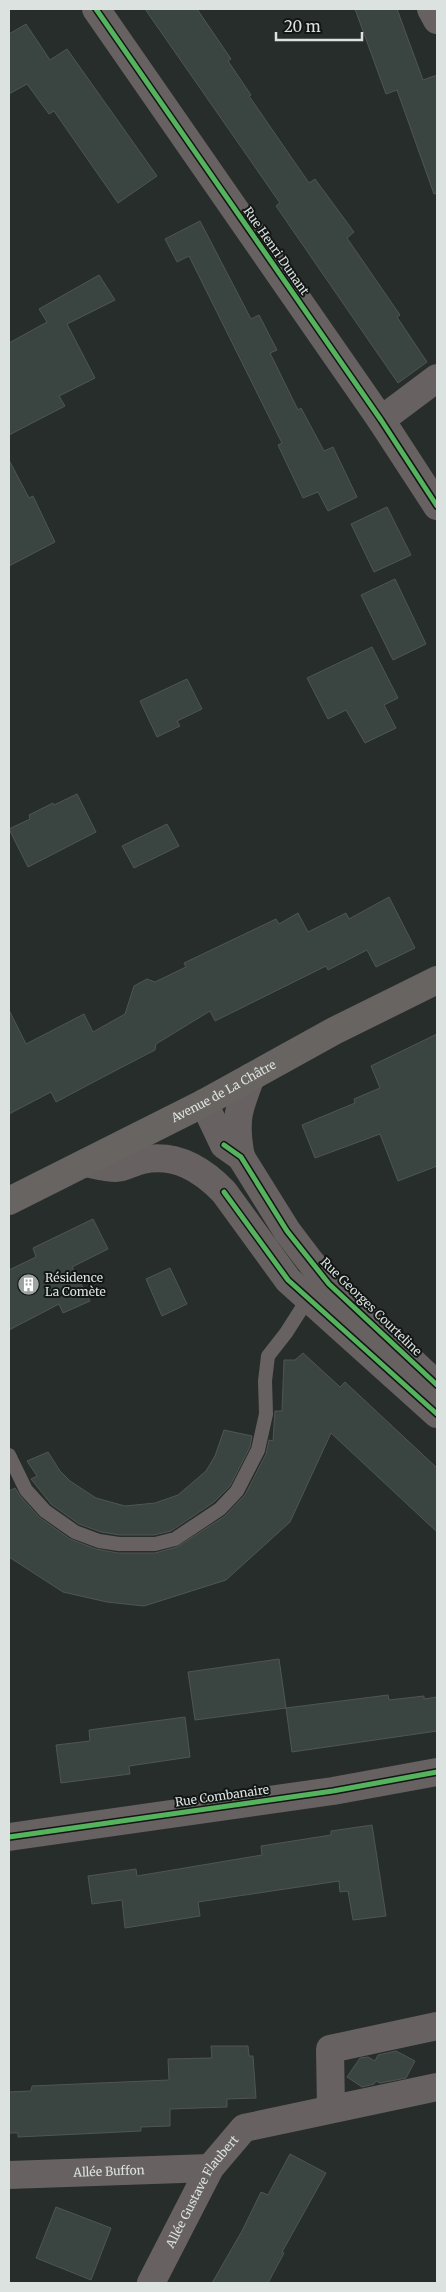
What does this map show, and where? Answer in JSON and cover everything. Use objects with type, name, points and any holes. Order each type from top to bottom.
[{"type":"main road","name":"Avenue de La Châtre","points":[[9,1201],[252,1077],[334,1031],[437,980]]},
{"type":"street","name":"Rue Henri Dunant","points":[[96,9],[381,420],[437,506]]},
{"type":"street","points":[[431,9],[437,20]]},
{"type":"street","points":[[381,420],[437,378]]},
{"type":"street","name":"Rue Georges Courteline","points":[[224,1192],[218,1159],[232,1151],[237,1136],[237,1112],[252,1077]]},
{"type":"street","name":"Rue Georges Courteline","points":[[204,1102],[232,1151],[287,1231],[329,1284],[437,1385]]},
{"type":"street","name":"Rue Georges Courteline","points":[[85,1163],[116,1168],[139,1160],[162,1157],[192,1167],[215,1183],[224,1192],[288,1280],[437,1414]]},
{"type":"street","name":"Rue Combanaire","points":[[9,1837],[436,1778]]},
{"type":"street","points":[[331,2108],[330,2049],[437,2026]]},
{"type":"street","name":"Allée Gustave Flaubert","points":[[151,2283],[210,2168],[244,2128],[437,2087]]},
{"type":"street","name":"Allée Buffon","points":[[9,2175],[210,2168]]},
{"type":"lane","points":[[9,1455],[26,1490],[45,1511],[74,1532],[99,1541],[119,1544],[155,1544],[174,1539],[220,1509],[237,1491],[258,1450],[266,1414],[265,1381],[268,1356],[309,1297]]},
{"type":"building","points":[[145,9],[197,9],[231,59],[228,61],[251,95],[249,96],[309,183],[315,179],[354,232],[347,238],[400,315],[397,317],[427,362],[398,383],[276,206],[280,203]]},
{"type":"building","points":[[355,9],[397,9],[423,80],[437,75],[437,193],[434,194],[397,90],[386,94]]},
{"type":"building","points":[[26,24],[50,60],[67,49],[157,176],[118,203],[54,111],[49,114],[27,84],[9,94],[9,34]]},
{"type":"building","points":[[200,221],[251,319],[259,315],[277,350],[270,353],[298,410],[301,408],[324,451],[333,447],[357,497],[328,511],[318,492],[303,498],[278,445],[282,443],[189,256],[177,262],[165,239]]},
{"type":"building","points":[[99,275],[115,300],[67,324],[95,378],[59,396],[65,406],[9,435],[9,343],[47,322],[39,309]]},
{"type":"building","points":[[9,460],[29,498],[33,496],[55,542],[9,566]]},
{"type":"building","points":[[387,507],[411,555],[374,572],[351,524]]},
{"type":"building","points":[[395,579],[426,644],[393,660],[361,595]]},
{"type":"building","points":[[372,647],[398,698],[384,705],[396,728],[365,743],[346,710],[328,719],[307,678]]},
{"type":"building","points":[[187,679],[202,709],[177,721],[180,726],[157,737],[140,701]]},
{"type":"building","points":[[77,794],[96,832],[28,867],[9,829],[30,819],[29,815]]},
{"type":"building","points":[[167,824],[179,846],[134,868],[122,846]]},
{"type":"building","points":[[389,897],[415,948],[376,967],[367,950],[328,970],[326,966],[215,1021],[210,1011],[156,1044],[155,1050],[56,1102],[51,1092],[9,1114],[9,1010],[26,1044],[84,1014],[93,1032],[125,1014],[134,986],[147,979],[155,982],[186,967],[184,963],[276,919],[279,924],[298,913],[308,932],[346,913],[349,919]]},
{"type":"building","points":[[437,1034],[437,1166],[398,1181],[380,1134],[315,1158],[302,1125],[355,1103],[354,1099],[380,1088],[371,1066]]},
{"type":"building","points":[[93,1219],[108,1249],[72,1267],[90,1301],[63,1313],[59,1304],[9,1330],[9,1270],[36,1257],[33,1248]]},
{"type":"building","points":[[170,1268],[187,1304],[162,1316],[146,1279]]},
{"type":"building","points":[[303,1353],[340,1387],[345,1382],[437,1468],[437,1532],[331,1433],[290,1522],[226,1580],[144,1606],[107,1602],[63,1592],[9,1557],[9,1491],[15,1488],[39,1517],[70,1539],[96,1549],[118,1553],[155,1553],[177,1547],[225,1516],[245,1495],[266,1454],[269,1440],[273,1441],[275,1411],[282,1411],[284,1360],[295,1360]]},
{"type":"building","points":[[224,1430],[252,1436],[250,1447],[230,1486],[214,1502],[171,1531],[154,1535],[120,1535],[101,1532],[79,1524],[51,1504],[31,1479],[37,1476],[27,1461],[48,1452],[60,1471],[70,1481],[96,1498],[125,1506],[155,1503],[178,1495],[206,1471],[215,1456]]},
{"type":"building","points":[[279,1659],[286,1708],[195,1720],[188,1672]]},
{"type":"building","points":[[388,1695],[389,1700],[424,1696],[424,1699],[437,1697],[437,1731],[292,1752],[286,1708]]},
{"type":"building","points":[[185,1717],[190,1757],[129,1766],[130,1774],[61,1783],[56,1745],[90,1741],[89,1730]]},
{"type":"building","points":[[372,1825],[386,1916],[353,1920],[348,1891],[340,1892],[339,1881],[198,1902],[200,1916],[125,1928],[122,1900],[92,1904],[88,1876],[136,1869],[137,1876],[262,1855],[261,1846],[331,1835],[331,1831]]},
{"type":"building","points":[[211,2046],[248,2046],[249,2056],[253,2056],[256,2098],[227,2099],[227,2107],[170,2109],[170,2126],[141,2127],[141,2131],[18,2137],[18,2133],[9,2133],[9,2092],[31,2091],[32,2086],[169,2080],[168,2059],[212,2058]]},
{"type":"building","points":[[396,2051],[415,2061],[406,2078],[380,2083],[376,2081],[374,2084],[362,2087],[347,2077],[360,2058],[368,2057],[375,2061],[378,2055]]},
{"type":"building","points":[[290,2154],[326,2173],[282,2252],[284,2253],[268,2283],[212,2283],[242,2231],[261,2192],[268,2195]]},
{"type":"building","points":[[56,2207],[111,2228],[91,2280],[36,2258]]},
{"type":"cycle path","points":[[96,9],[381,420],[437,506]]},
{"type":"cycle path","points":[[224,1145],[241,1157],[287,1231],[329,1284],[437,1385]]},
{"type":"cycle path","points":[[224,1192],[288,1280],[437,1414]]},
{"type":"cycle path","points":[[9,1837],[333,1791],[437,1772]]},
{"type":"place","name":"Résidence La Comète","points":[[29,1285]]}]
